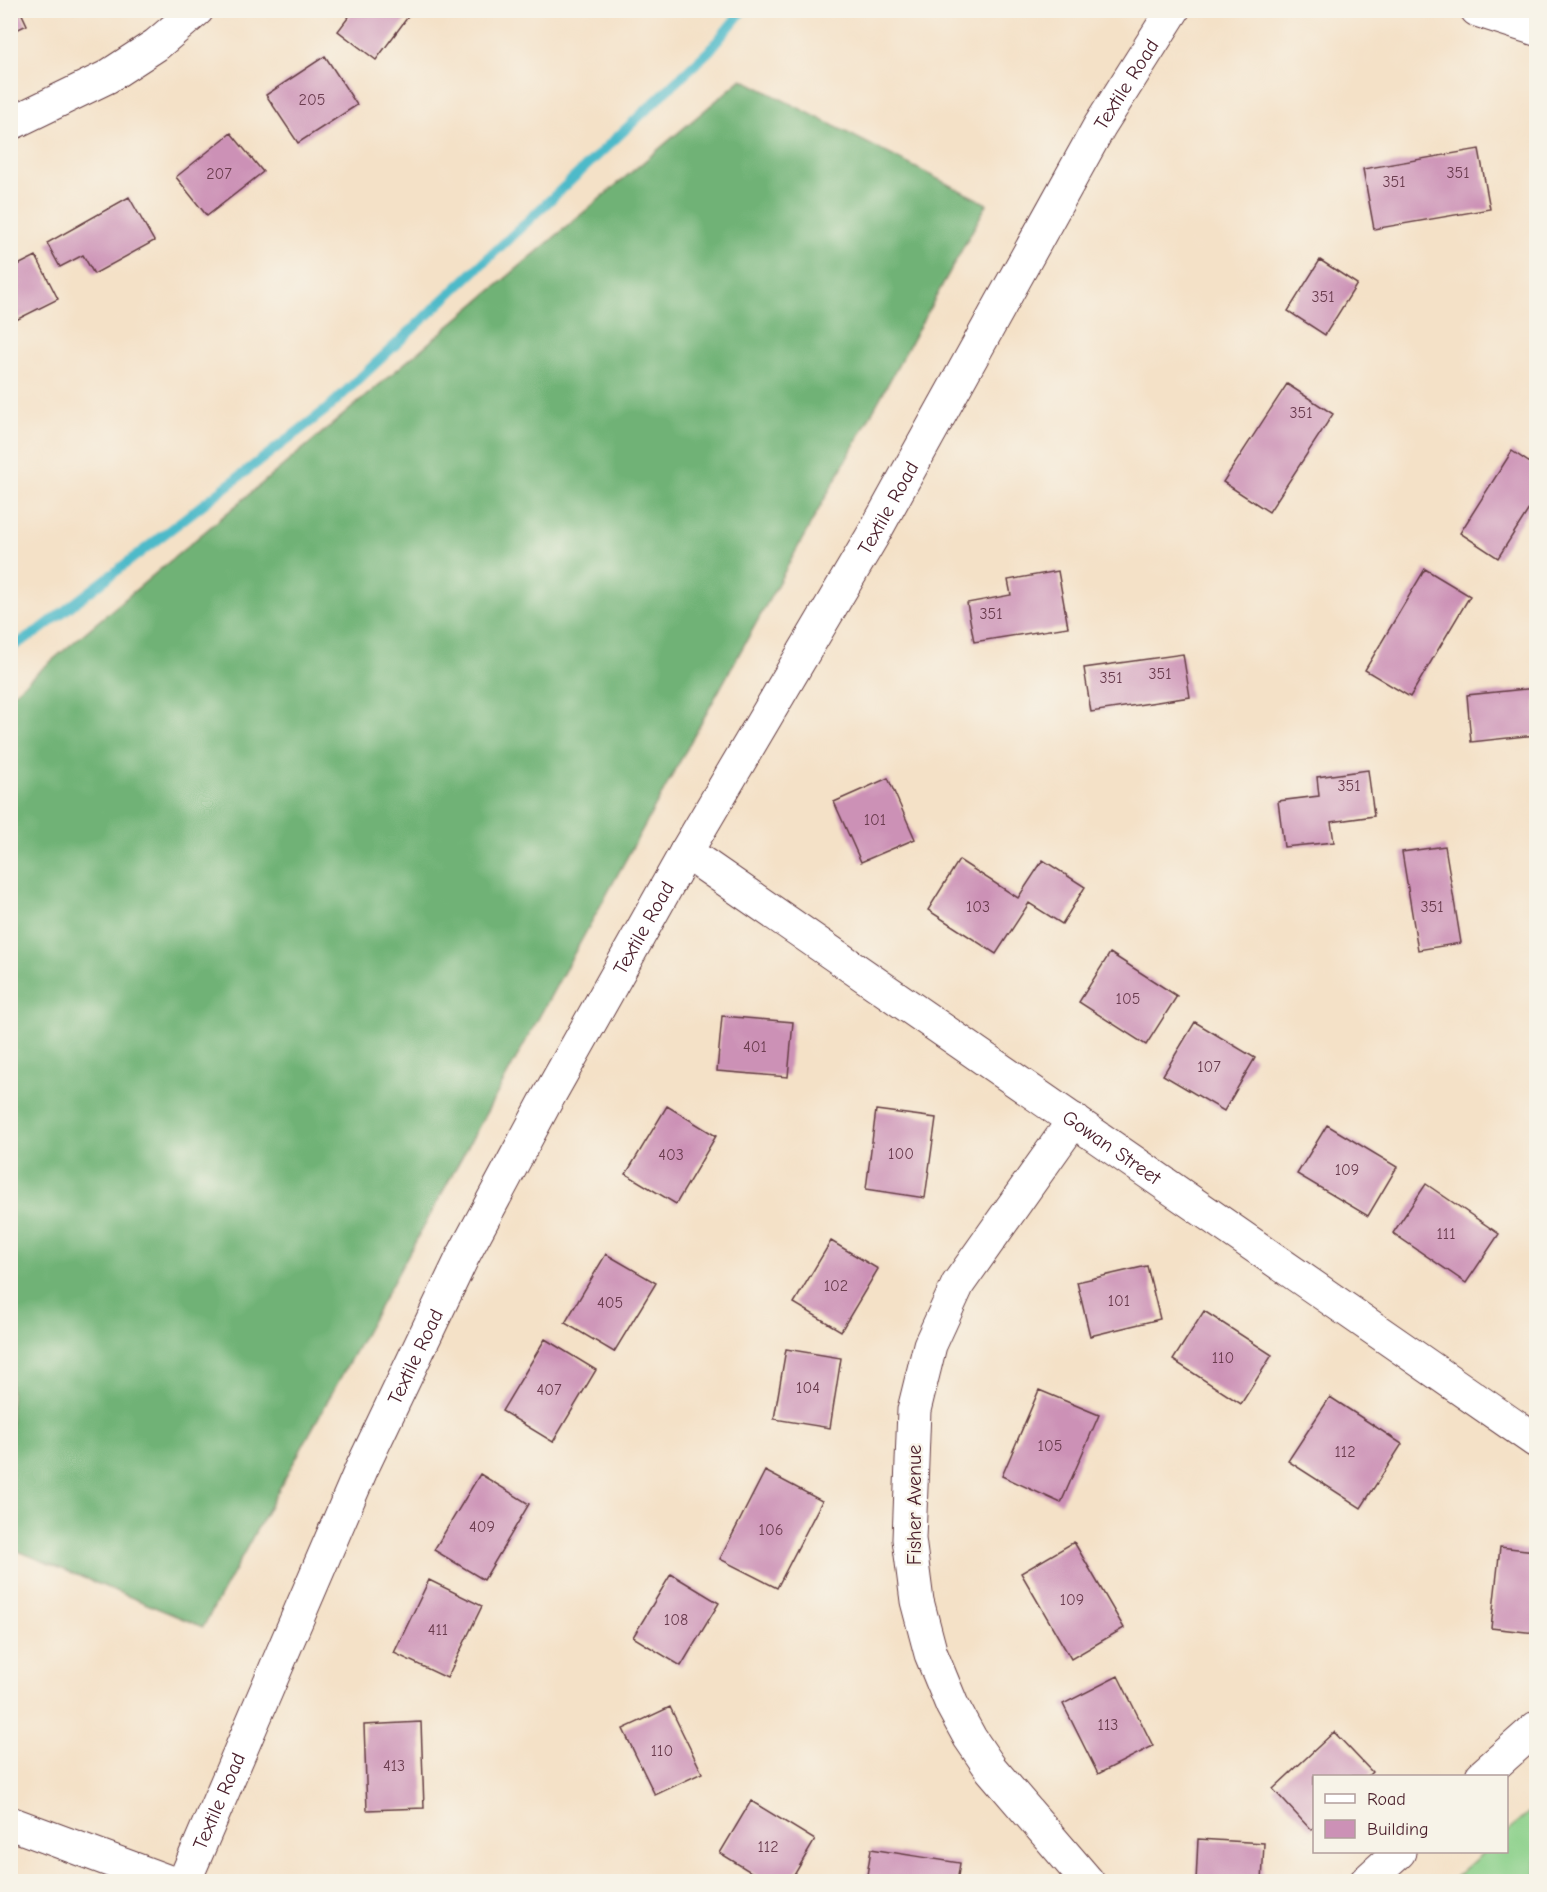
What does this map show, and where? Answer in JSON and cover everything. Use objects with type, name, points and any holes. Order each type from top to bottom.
[{"type":"street","points":[[10,124],[107,77],[156,45],[197,10]]},
{"type":"street","name":"Textile Road","points":[[184,1881],[361,1470],[463,1256],[546,1101],[686,852],[867,544],[1099,127],[1173,10]]},
{"type":"street","points":[[1477,10],[1536,29]]},
{"type":"street","name":"Gowan Street","points":[[686,852],[1536,1441]]},
{"type":"street","name":"Fisher Avenue","points":[[1074,1120],[958,1284],[930,1345],[914,1410],[909,1539],[920,1611],[931,1654],[952,1705],[990,1768],[1088,1881]]},
{"type":"street","points":[[1483,1775],[1536,1728]]},
{"type":"street","points":[[10,1823],[169,1881]]},
{"type":"street","points":[[1366,1881],[1397,1853]]},
{"type":"green space","points":[[742,79],[987,204],[203,1627],[11,1548],[11,695]]},
{"type":"green space","points":[[1536,1806],[1536,1881],[1451,1881],[1483,1853],[1508,1853],[1508,1831]]},
{"type":"building","points":[[10,10],[20,10],[27,25],[10,33]]},
{"type":"building","points":[[354,10],[413,10],[376,60],[338,31]]},
{"type":"building","points":[[325,56],[357,105],[298,143],[266,95]]},
{"type":"building","points":[[231,133],[263,172],[207,216],[176,177]]},
{"type":"building","points":[[1479,149],[1490,209],[1374,229],[1363,169]]},
{"type":"building","points":[[129,197],[154,241],[94,274],[83,255],[60,267],[47,243]]},
{"type":"building","points":[[36,256],[58,299],[10,323],[10,269]]},
{"type":"building","points":[[1320,260],[1357,284],[1325,335],[1288,311]]},
{"type":"building","points":[[1287,384],[1333,414],[1269,512],[1223,482]]},
{"type":"building","points":[[1512,451],[1536,467],[1536,498],[1498,558],[1460,533]]},
{"type":"building","points":[[1425,569],[1470,596],[1410,697],[1365,670]]},
{"type":"building","points":[[1058,571],[1068,627],[974,642],[967,603],[1011,595],[1008,580]]},
{"type":"building","points":[[1183,654],[1190,697],[1091,712],[1084,668]]},
{"type":"building","points":[[1536,688],[1536,735],[1471,742],[1467,695]]},
{"type":"building","points":[[1368,770],[1374,816],[1331,822],[1334,842],[1284,847],[1278,801],[1319,796],[1317,777]]},
{"type":"building","points":[[888,778],[915,839],[861,862],[834,802]]},
{"type":"building","points":[[1445,846],[1461,943],[1418,950],[1402,852]]},
{"type":"building","points":[[959,860],[1018,898],[1043,860],[1085,887],[1062,924],[1029,903],[996,954],[928,910]]},
{"type":"building","points":[[1110,953],[1177,996],[1146,1045],[1079,1002]]},
{"type":"building","points":[[722,1016],[793,1022],[788,1077],[717,1071]]},
{"type":"building","points":[[1195,1022],[1255,1058],[1224,1111],[1163,1075]]},
{"type":"building","points":[[667,1106],[716,1136],[676,1204],[626,1174]]},
{"type":"building","points":[[876,1110],[936,1118],[925,1198],[866,1189]]},
{"type":"building","points":[[1327,1125],[1397,1167],[1368,1216],[1297,1174]]},
{"type":"building","points":[[1426,1184],[1499,1234],[1466,1283],[1393,1233]]},
{"type":"building","points":[[831,1241],[878,1269],[841,1331],[794,1303]]},
{"type":"building","points":[[606,1254],[656,1283],[614,1352],[565,1323]]},
{"type":"building","points":[[1147,1266],[1160,1319],[1090,1336],[1077,1282]]},
{"type":"building","points":[[1204,1311],[1272,1355],[1241,1404],[1173,1360]]},
{"type":"building","points":[[545,1339],[596,1370],[553,1442],[502,1411]]},
{"type":"building","points":[[786,1349],[841,1358],[830,1428],[774,1419]]},
{"type":"building","points":[[1039,1390],[1099,1415],[1061,1503],[1002,1476]]},
{"type":"building","points":[[1330,1397],[1402,1444],[1361,1508],[1288,1461]]},
{"type":"building","points":[[765,1471],[822,1501],[777,1588],[720,1559]]},
{"type":"building","points":[[480,1474],[529,1504],[484,1580],[434,1550]]},
{"type":"building","points":[[1074,1542],[1124,1628],[1071,1659],[1021,1573]]},
{"type":"building","points":[[1500,1547],[1536,1551],[1536,1633],[1491,1628]]},
{"type":"building","points":[[671,1574],[719,1603],[681,1666],[633,1637]]},
{"type":"building","points":[[429,1580],[482,1606],[447,1678],[394,1653]]},
{"type":"building","points":[[1118,1676],[1153,1746],[1098,1774],[1063,1704]]},
{"type":"building","points":[[670,1707],[702,1773],[655,1795],[623,1729]]},
{"type":"building","points":[[421,1722],[424,1808],[367,1810],[364,1725]]},
{"type":"building","points":[[1334,1732],[1372,1772],[1369,1775],[1313,1775],[1313,1828],[1311,1830],[1273,1789]]},
{"type":"building","points":[[751,1801],[815,1840],[790,1882],[767,1882],[720,1853]]},
{"type":"building","points":[[1198,1839],[1264,1843],[1262,1882],[1196,1882]]},
{"type":"building","points":[[871,1849],[960,1863],[957,1882],[866,1882]]},
{"type":"waterway","points":[[10,648],[37,632],[327,409],[710,50],[743,10]]}]
